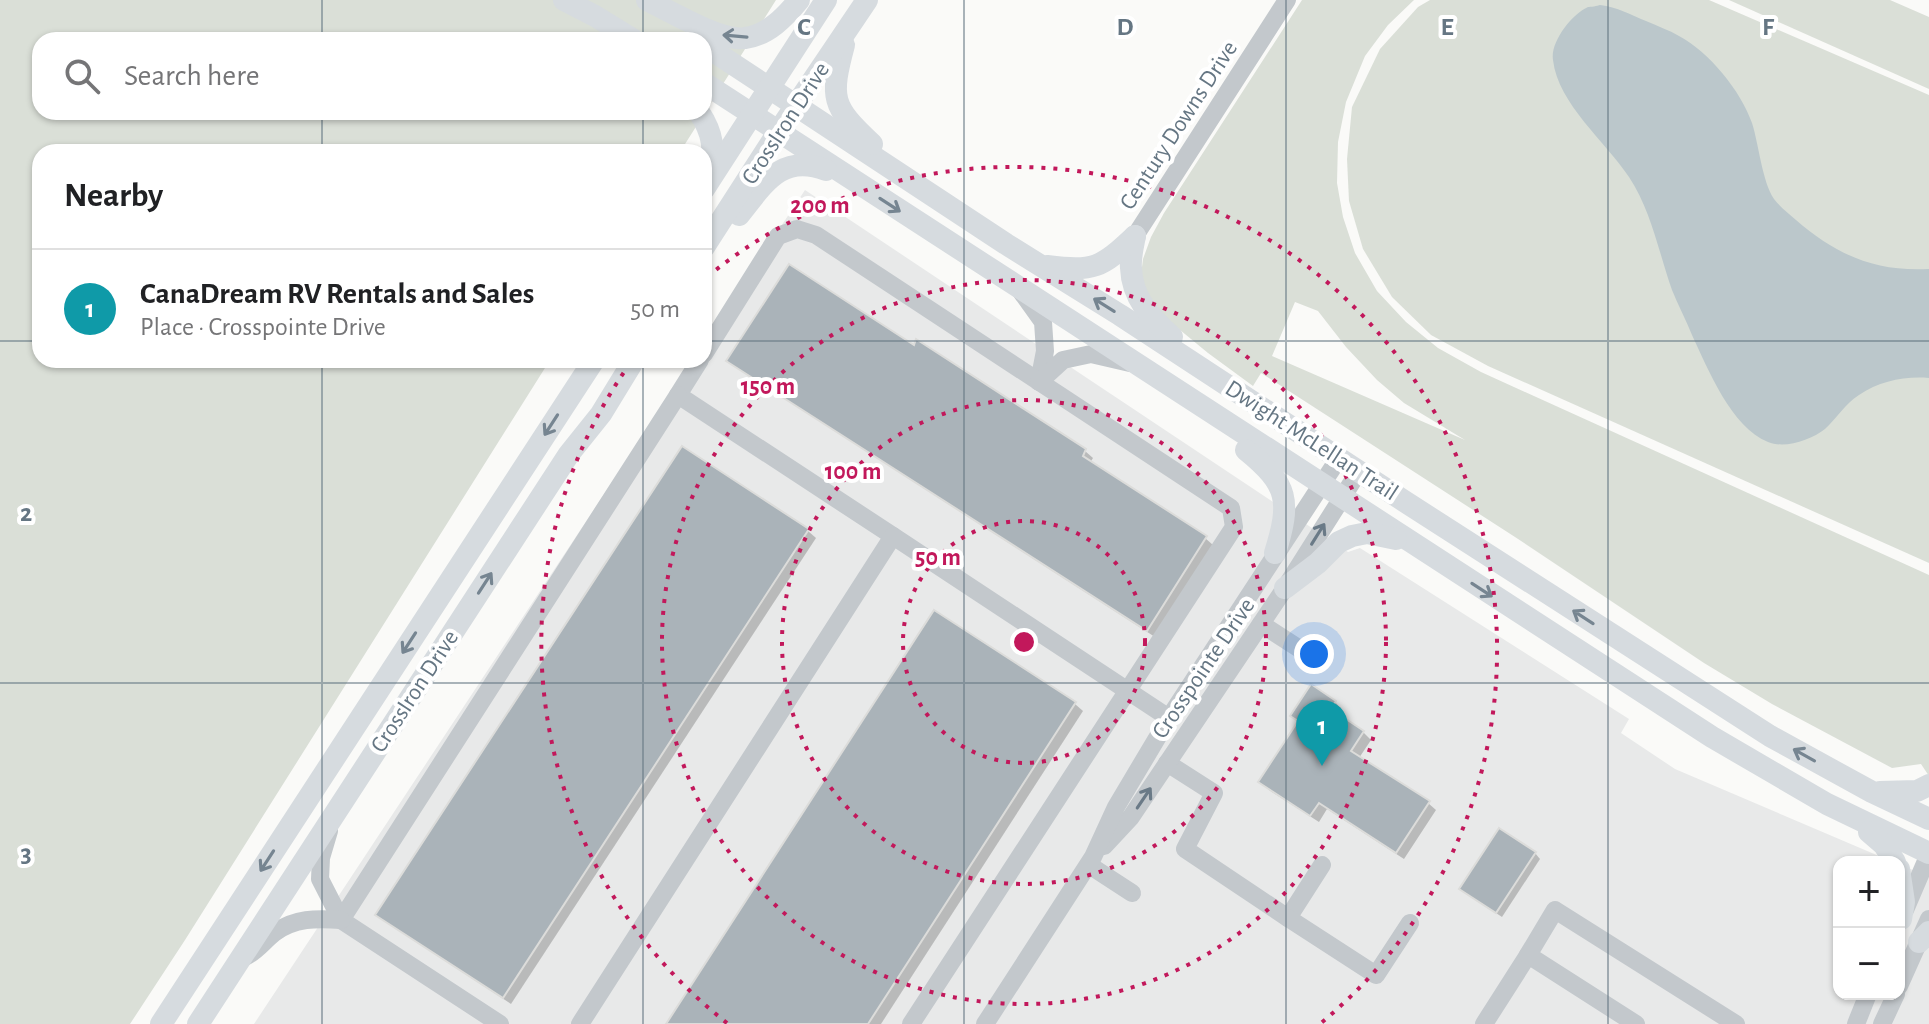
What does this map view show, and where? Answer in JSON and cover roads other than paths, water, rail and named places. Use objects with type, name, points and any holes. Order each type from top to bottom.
[{"type":"main road","points":[[564,0],[621,32]]},
{"type":"main road","points":[[636,0],[685,32]]},
{"type":"main road","points":[[647,0],[704,28],[727,37],[743,39],[762,33],[782,20],[799,0]]},
{"type":"main road","name":"CrossIron Drive","points":[[712,176],[826,0]]},
{"type":"main road","name":"CrossIron Drive","points":[[712,235],[867,0]]},
{"type":"main road","points":[[595,16],[610,32]]},
{"type":"main road","points":[[849,26],[835,80],[841,111],[900,174]]},
{"type":"main road","name":"Dwight McLellan Trail","points":[[712,50],[1006,244],[1770,736],[1872,792],[1929,819]]},
{"type":"main road","name":"Dwight McLellan Trail","points":[[712,88],[1712,737],[1854,818],[1929,853]]},
{"type":"main road","points":[[703,120],[714,145],[712,158]]},
{"type":"main road","points":[[712,238],[735,220],[782,168],[812,164],[851,179]]},
{"type":"main road","points":[[1042,265],[1085,269],[1103,264],[1135,236]]},
{"type":"main road","points":[[1135,236],[1131,267],[1135,289],[1142,303],[1153,320],[1216,378]]},
{"type":"main road","name":"CrossIron Drive","points":[[161,1024],[589,368]]},
{"type":"main road","name":"CrossIron Drive","points":[[198,1024],[569,454],[601,414],[629,368]]},
{"type":"main road","points":[[1202,407],[1227,434],[1267,467],[1279,484],[1285,510],[1275,553]]},
{"type":"main road","points":[[1285,588],[1339,542],[1352,536],[1367,533],[1384,535],[1417,546]]},
{"type":"main road","points":[[1872,792],[1917,791],[1929,785]]},
{"type":"main road","points":[[1854,818],[1884,845],[1891,856]]},
{"type":"street","name":"Century Downs Drive","points":[[1135,236],[1287,0]]},
{"type":"street","points":[[712,341],[778,236],[797,229],[816,235],[1231,508],[1234,527],[911,1024]]},
{"type":"street","points":[[1018,288],[1043,322],[1045,351],[1039,382]]},
{"type":"street","points":[[1039,382],[1063,360],[1091,354],[1136,364]]},
{"type":"street","points":[[341,920],[695,368]]},
{"type":"street","points":[[678,395],[1169,718]]},
{"type":"street","name":"Crosspointe Drive","points":[[985,1024],[1091,861],[1116,807],[1169,718],[1339,458]]},
{"type":"street","name":"Crosspointe Drive","points":[[1091,861],[1131,817],[1285,588],[1359,471]]},
{"type":"street","points":[[580,1024],[893,536]]},
{"type":"street","points":[[1261,624],[1306,653]]},
{"type":"street","points":[[1167,763],[1214,793],[1185,849],[1288,918],[1376,975],[1410,923]]},
{"type":"street","points":[[335,812],[321,858],[320,879],[341,920],[500,1024]]},
{"type":"street","points":[[1905,910],[1929,853]]},
{"type":"street","points":[[1091,861],[1132,893]]},
{"type":"street","points":[[1288,918],[1322,865]]},
{"type":"street","points":[[1484,1024],[1555,910],[1736,1024]]},
{"type":"street","points":[[1905,974],[1924,937],[1929,919]]},
{"type":"street","points":[[239,960],[294,922],[341,920]]},
{"type":"street","points":[[1528,955],[1636,1024]]},
{"type":"street","points":[[1856,1024],[1866,1000]]},
{"type":"street","points":[[1882,1024],[1893,1000]]},
{"type":"place","name":"CanaDream RV Rentals and Sales","points":[[1322,766]]}]
